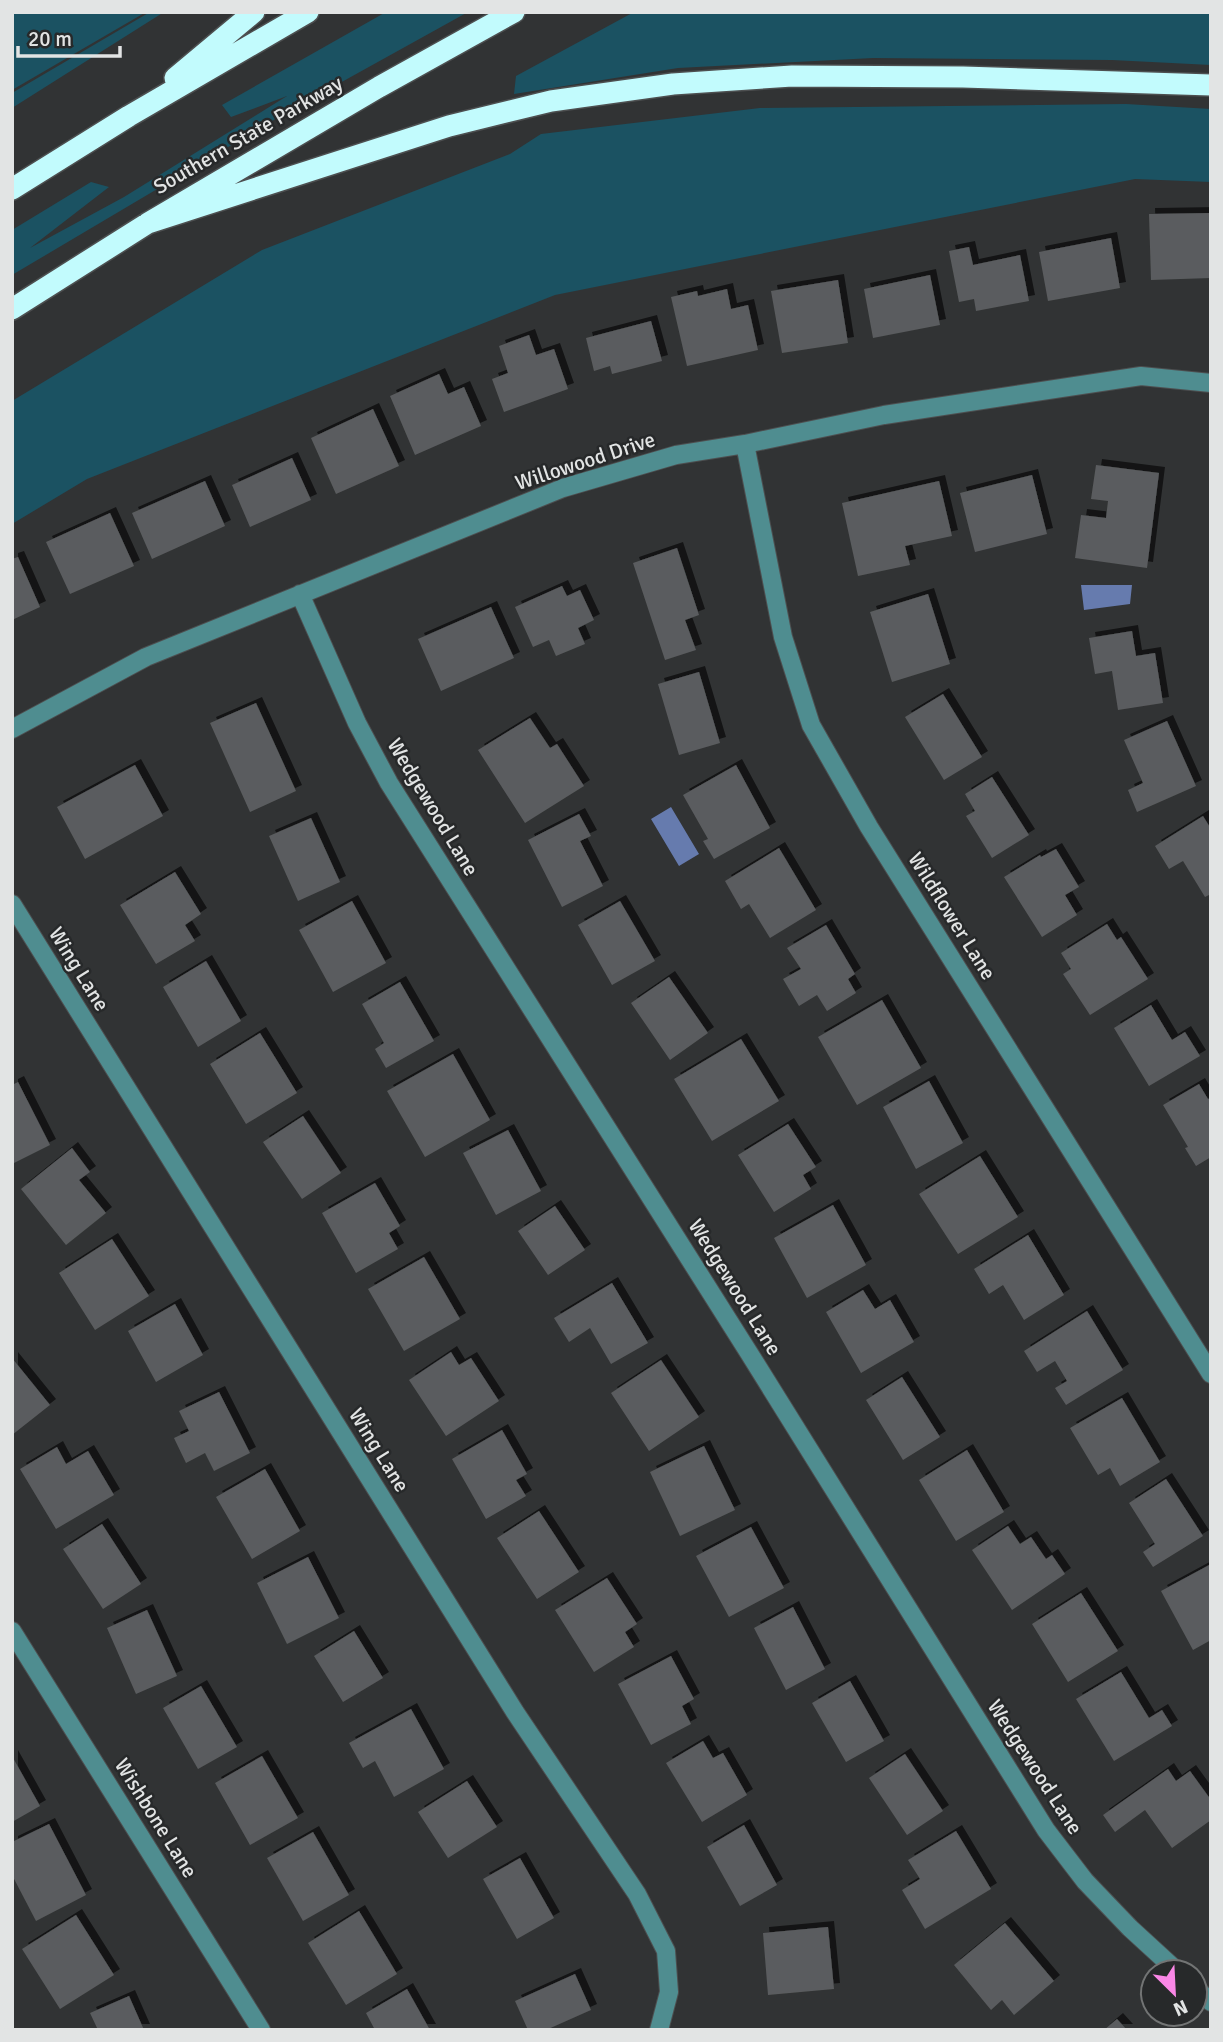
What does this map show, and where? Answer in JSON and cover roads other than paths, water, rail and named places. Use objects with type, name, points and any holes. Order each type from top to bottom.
[{"type":"highway","points":[[129,116],[254,12]]},
{"type":"highway","points":[[12,188],[308,12]]},
{"type":"highway","name":"Southern State Parkway","points":[[12,309],[148,223],[379,87],[514,12]]},
{"type":"highway","points":[[148,223],[449,126],[551,101],[673,84],[806,76],[963,77],[1211,85]]},
{"type":"street","name":"Willowood Drive","points":[[12,730],[146,657],[563,488],[676,455],[745,444],[884,415],[1141,376],[1211,383]]},
{"type":"street","name":"Wildflower Lane","points":[[745,444],[783,637],[811,725],[869,827],[1211,1374]]},
{"type":"street","name":"Wedgewood Lane","points":[[300,594],[357,723],[389,783],[757,1365],[1046,1830],[1085,1881],[1163,1958]]},
{"type":"street","name":"Wing Lane","points":[[12,904],[515,1712],[637,1894],[666,1951],[669,1992],[659,2030]]},
{"type":"street","name":"Wishbone Lane","points":[[12,1631],[261,2030]]}]
